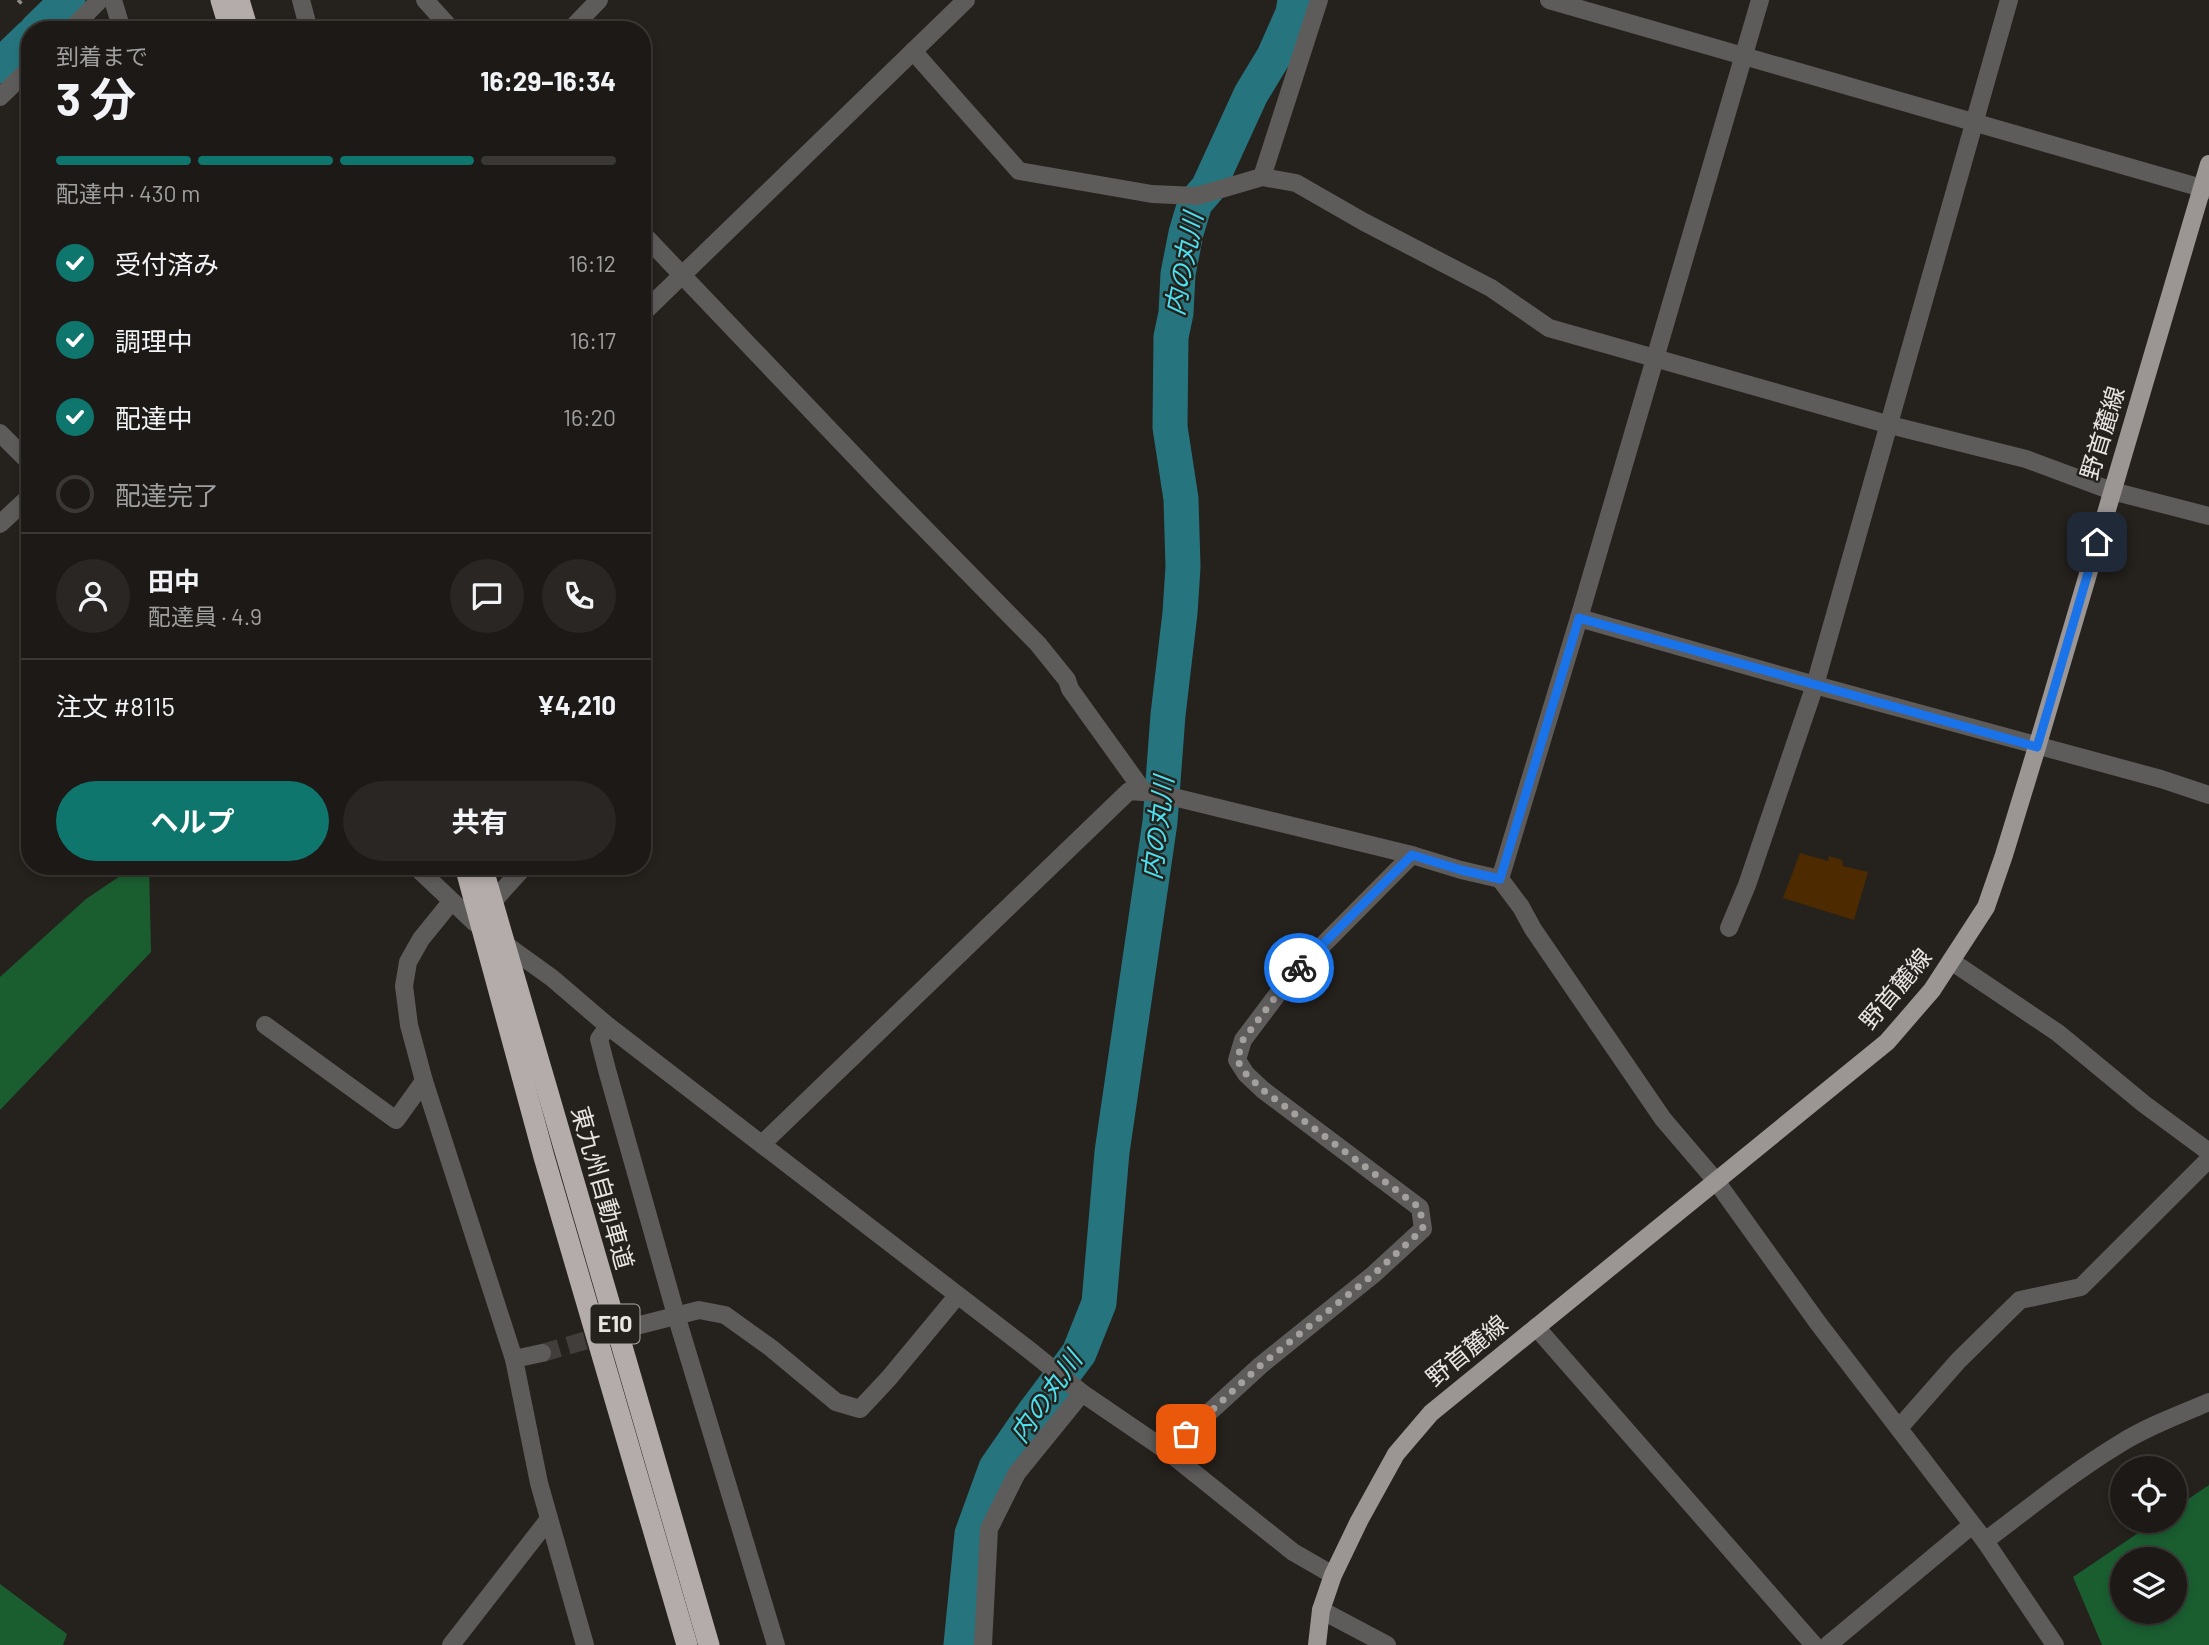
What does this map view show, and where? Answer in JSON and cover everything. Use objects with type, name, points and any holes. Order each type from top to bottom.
[{"type":"highway","name":"東九州自動車道","points":[[468,875],[513,1007],[709,1645]]},
{"type":"highway","name":"東九州自動車道","points":[[484,875],[544,1157],[688,1645]]},
{"type":"main road","name":"野首麓線","points":[[1317,1645],[1321,1610],[1333,1575],[1359,1521],[1396,1454],[1431,1413],[1887,1042],[1932,990],[1986,907],[2037,747],[2205,189],[2209,164]]},
{"type":"street","points":[[79,21],[100,0]]},
{"type":"street","points":[[113,0],[119,21]]},
{"type":"street","points":[[301,0],[307,21]]},
{"type":"street","points":[[425,0],[444,21]]},
{"type":"street","points":[[579,21],[600,0]]},
{"type":"street","points":[[651,305],[966,0]]},
{"type":"street","points":[[1262,177],[1319,0]]},
{"type":"street","points":[[1549,0],[2205,189]]},
{"type":"street","points":[[1500,879],[1760,0]]},
{"type":"street","points":[[1729,928],[1747,885],[1815,685],[2009,0]]},
{"type":"street","points":[[913,51],[1019,171],[1152,194],[1197,196],[1262,177],[1296,183],[1491,288],[1549,328],[1890,425],[2026,459],[2112,491],[2209,516]]},
{"type":"street","points":[[0,97],[21,77]]},
{"type":"street","points":[[651,242],[1038,644],[1067,680],[1070,689],[1144,792]]},
{"type":"street","points":[[0,433],[21,454]]},
{"type":"street","points":[[0,524],[21,504]]},
{"type":"street","points":[[1579,618],[2037,747],[2161,779],[2209,795]]},
{"type":"street","points":[[763,1143],[1129,791],[1144,792],[1412,855],[1500,879],[1664,1119],[1716,1181],[1818,1323],[1984,1541],[2055,1645]]},
{"type":"street","points":[[1167,1451],[1261,1365],[1374,1274],[1423,1229],[1420,1208],[1263,1090],[1246,1074],[1237,1060],[1243,1040],[1289,979],[1412,855]]},
{"type":"street","points":[[424,875],[474,922],[552,978],[608,1026],[763,1143],[957,1296],[1083,1393],[1167,1451],[1293,1552],[1333,1575]]},
{"type":"street","points":[[474,922],[518,875]]},
{"type":"street","points":[[451,902],[421,939],[408,962],[404,986],[409,1025],[424,1081],[514,1359],[539,1483],[586,1645]]},
{"type":"street","points":[[1951,961],[2059,1033],[2144,1104],[2209,1152]]},
{"type":"street","points":[[265,1025],[396,1120],[424,1081]]},
{"type":"street","points":[[608,1026],[599,1039],[676,1315],[776,1645]]},
{"type":"street","points":[[1899,1428],[1958,1361],[2020,1300],[2081,1287],[2209,1159]]},
{"type":"street","points":[[640,1325],[699,1310],[725,1315],[771,1348],[836,1402],[860,1409],[957,1296]]},
{"type":"street","points":[[1536,1327],[1814,1645]]},
{"type":"street","points":[[514,1359],[542,1353]]},
{"type":"street","points":[[983,1645],[989,1529],[1017,1473],[1083,1393]]},
{"type":"street","points":[[1984,1541],[2122,1442],[2209,1402]]},
{"type":"street","points":[[451,1645],[549,1519]]},
{"type":"street","points":[[1828,1645],[1972,1525]]},
{"type":"street","points":[[1321,1610],[1387,1645]]},
{"type":"path","points":[[19,0],[23,5]]},
{"type":"green space","points":[[122,875],[149,875],[151,952],[0,1110],[0,977],[86,899]]},
{"type":"green space","points":[[2209,1485],[2209,1645],[2102,1645],[2073,1577],[2110,1552],[2110,1624],[2187,1624],[2187,1547],[2117,1547],[2138,1533],[2187,1533],[2187,1500]]},
{"type":"green space","points":[[0,1584],[67,1634],[63,1645],[0,1645]]},
{"type":"building","points":[[1800,853],[1828,861],[1829,856],[1842,860],[1843,866],[1868,872],[1854,920],[1783,898]]},
{"type":"waterway","points":[[46,21],[68,0]]},
{"type":"waterway","name":"内の丸川","points":[[961,1645],[972,1534],[996,1468],[1079,1353],[1099,1303],[1112,1152],[1160,822],[1168,715],[1180,613],[1183,567],[1181,499],[1170,427],[1171,337],[1176,313],[1178,274],[1195,203],[1208,188],[1251,94],[1274,56],[1293,13],[1295,0]]},
{"type":"waterway","points":[[0,66],[21,46]]},
{"type":"tunnel","points":[[542,1353],[640,1325]]},
{"type":"way so far","points":[[1186,1434],[1261,1365],[1374,1274],[1423,1229],[1420,1208],[1263,1090],[1246,1074],[1237,1060],[1243,1040],[1299,968]]},
{"type":"route","points":[[1299,968],[1412,855],[1500,879],[1579,618],[2037,747],[2097,542]]}]
